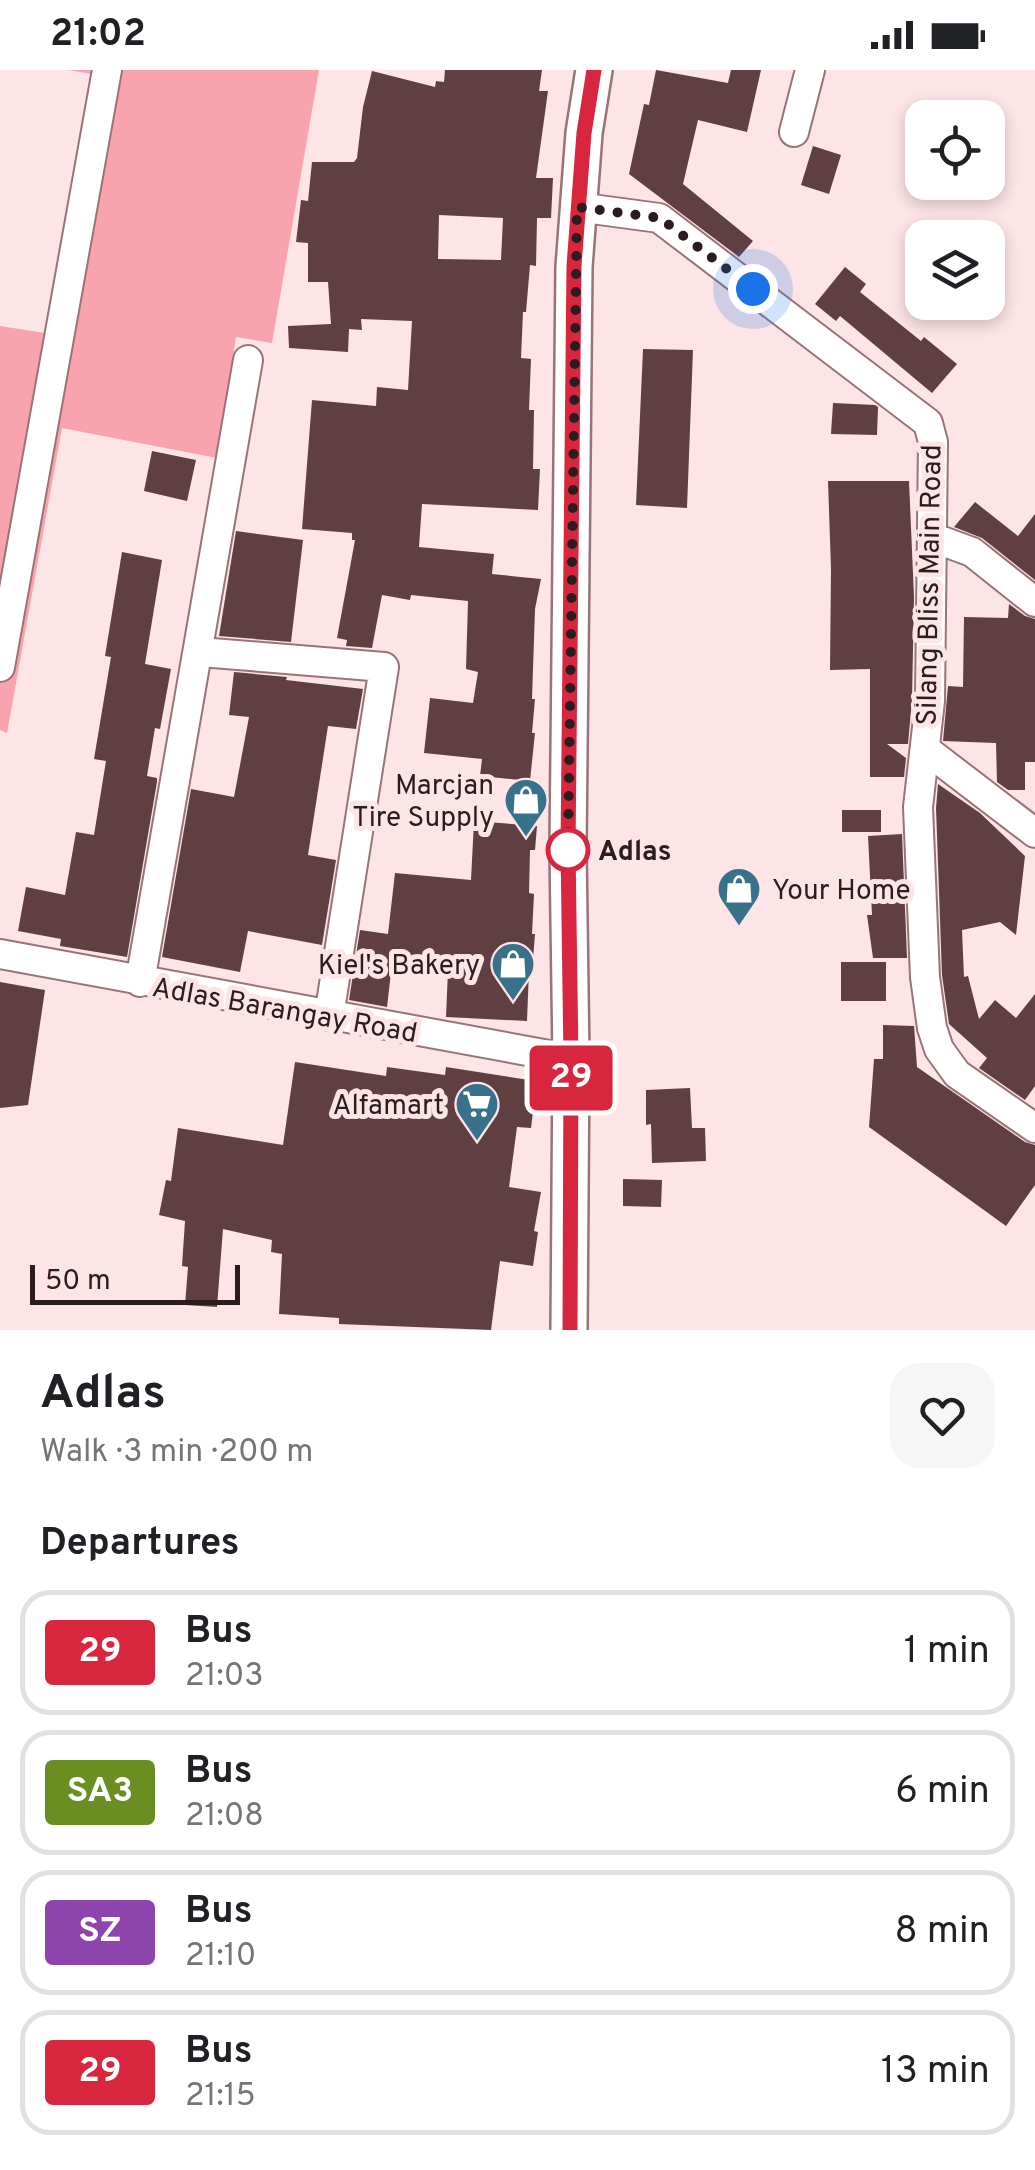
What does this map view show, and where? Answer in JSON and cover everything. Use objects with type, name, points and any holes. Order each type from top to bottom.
[{"type":"main road","points":[[570,1330],[568,759],[577,207],[594,70]]},
{"type":"street","points":[[0,667],[108,70]]},
{"type":"street","points":[[794,132],[810,70]]},
{"type":"street","name":"Silang Bliss Main Road","points":[[577,207],[660,218],[928,423],[933,442],[934,538],[930,701],[918,807],[924,977],[939,1050],[957,1074],[1035,1128]]},
{"type":"street","points":[[140,982],[248,360]]},
{"type":"street","points":[[934,538],[972,552],[1035,602]]},
{"type":"street","points":[[200,652],[384,667],[329,1016]]},
{"type":"street","points":[[925,749],[1035,833]]},
{"type":"street","name":"Adlas Barangay Road","points":[[0,954],[571,1059]]},
{"type":"shaded area","points":[[68,70],[319,70],[272,343],[236,337],[217,458],[62,428],[7,733],[0,730],[0,326],[45,333],[93,74]]},
{"type":"building","points":[[445,70],[542,70],[539,91],[548,91],[536,178],[553,178],[551,218],[537,218],[536,266],[530,265],[521,358],[531,359],[529,410],[534,410],[533,469],[540,469],[538,510],[422,504],[419,547],[494,554],[492,574],[541,579],[535,609],[535,733],[530,781],[480,776],[482,759],[424,753],[430,698],[473,703],[478,672],[466,669],[468,601],[411,595],[410,600],[382,595],[372,648],[346,646],[347,640],[337,638],[355,540],[352,533],[302,529],[312,400],[376,406],[377,387],[408,390],[412,321],[361,319],[362,330],[349,329],[348,352],[289,348],[288,326],[331,324],[328,282],[308,282],[308,243],[296,242],[301,200],[308,201],[312,162],[354,162],[357,158],[372,71],[435,87],[436,81],[444,82]],"holes":[[[439,215],[503,218],[501,260],[438,259]]]},
{"type":"building","points":[[656,70],[728,83],[731,70],[761,70],[747,132],[698,120],[683,184],[753,241],[739,257],[629,174],[644,104],[649,105]]},
{"type":"building","points":[[813,146],[841,155],[829,194],[801,185]]},
{"type":"building","points":[[845,267],[866,284],[860,292],[957,364],[932,393],[840,316],[836,321],[815,304]]},
{"type":"building","points":[[643,349],[693,350],[687,508],[636,505]]},
{"type":"building","points":[[833,403],[878,407],[877,435],[831,434]]},
{"type":"building","points":[[152,451],[196,460],[187,501],[144,491]]},
{"type":"building","points":[[828,481],[909,481],[914,597],[912,700],[908,744],[887,744],[906,758],[904,777],[870,777],[870,669],[830,670]]},
{"type":"building","points":[[975,502],[1018,536],[1035,514],[1035,580],[982,538],[954,527]]},
{"type":"building","points":[[236,531],[303,540],[291,642],[219,636]]},
{"type":"building","points":[[122,552],[162,560],[145,664],[171,669],[147,776],[157,778],[157,782],[127,957],[60,946],[61,939],[18,931],[26,887],[65,895],[76,832],[94,835],[106,761],[94,759],[111,657],[105,656]]},
{"type":"building","points":[[1009,604],[1035,619],[1035,762],[1025,762],[1025,790],[1008,790],[997,782],[996,743],[943,741],[948,686],[963,687],[964,617],[1008,618]]},
{"type":"building","points":[[234,672],[363,689],[356,729],[328,726],[308,855],[336,860],[322,945],[248,931],[240,972],[162,957],[191,789],[234,797],[249,717],[229,715]]},
{"type":"building","points":[[938,784],[980,813],[1025,856],[1016,935],[1000,922],[962,930],[964,977],[968,976],[979,1019],[995,1000],[1016,1018],[1035,994],[1035,1086],[1025,1100],[979,1068],[987,1058],[949,1024],[942,975]]},
{"type":"building","points":[[842,810],[881,810],[881,832],[842,832]]},
{"type":"building","points":[[474,821],[537,826],[535,850],[530,850],[529,893],[534,894],[535,934],[527,1021],[446,1017],[448,970],[392,964],[387,1007],[349,1000],[360,930],[388,934],[395,873],[471,880]]},
{"type":"building","points":[[902,834],[907,958],[873,958],[867,915],[872,915],[868,836]]},
{"type":"building","points":[[841,962],[886,962],[886,1001],[841,1001]]},
{"type":"building","points":[[0,982],[45,990],[28,1105],[0,1108]]},
{"type":"building","points":[[883,1025],[914,1026],[917,1067],[1025,1142],[1035,1145],[1035,1185],[1006,1226],[869,1127],[874,1059],[883,1059]]},
{"type":"building","points":[[295,1062],[386,1076],[387,1067],[445,1075],[446,1067],[542,1082],[538,1113],[533,1112],[531,1128],[517,1127],[509,1187],[541,1192],[533,1266],[500,1261],[491,1330],[339,1324],[339,1318],[279,1314],[282,1254],[271,1252],[272,1240],[223,1229],[217,1307],[185,1305],[185,1221],[159,1215],[166,1180],[171,1181],[178,1128],[283,1145]]},
{"type":"building","points":[[690,1088],[692,1128],[705,1128],[706,1161],[652,1163],[646,1090]]},
{"type":"building","points":[[623,1179],[662,1180],[661,1207],[623,1206]]},
{"type":"bus line","name":"29","points":[[570,1330],[568,848],[574,266],[584,133],[594,70]]},
{"type":"place","name":"Marcjan Tire Supply","points":[[526,838]]},
{"type":"place","name":"Adlas","points":[[568,850]]},
{"type":"place","name":"Your Home","points":[[739,927]]},
{"type":"place","name":"Kiel's Bakery","points":[[513,1002]]},
{"type":"place","name":"Alfamart","points":[[477,1142]]},
{"type":"route","points":[[568,850],[577,207],[660,218],[753,289]]}]
